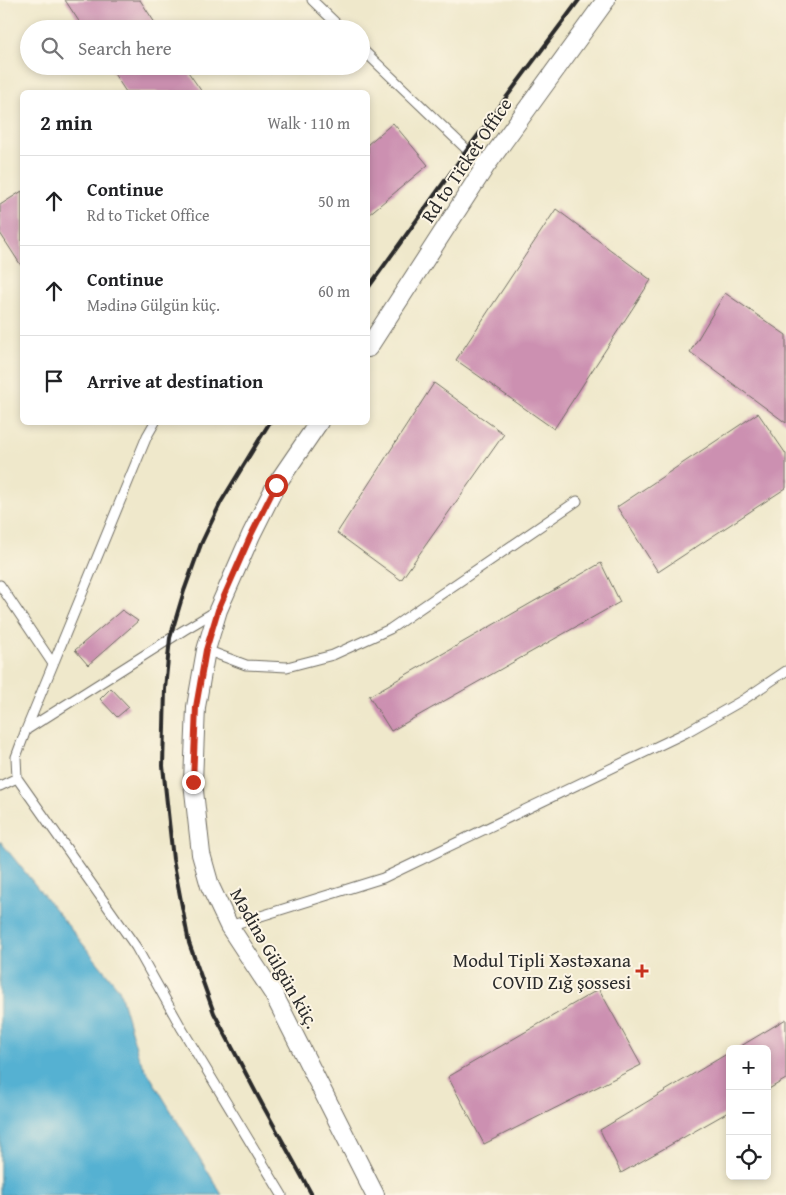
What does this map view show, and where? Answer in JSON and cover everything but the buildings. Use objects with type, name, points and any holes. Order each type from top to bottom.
[{"type":"street","name":"Rd to Ticket Office","points":[[370,345],[485,167],[606,0]]},
{"type":"street","points":[[218,610],[251,535],[276,485],[317,425]]},
{"type":"street","name":"Mədinə Gülgün küç.","points":[[218,610],[206,650],[196,707],[193,782],[202,854],[210,886],[229,926],[273,993],[375,1195]]},
{"type":"lane","points":[[312,0],[333,20]]},
{"type":"lane","points":[[370,57],[485,167]]},
{"type":"lane","points":[[153,425],[147,436],[26,730],[16,757],[17,778],[136,947],[182,1029],[282,1195]]},
{"type":"lane","points":[[206,650],[246,665],[271,666],[287,666],[333,655],[390,629],[577,502]]},
{"type":"lane","points":[[0,585],[53,664]]},
{"type":"lane","points":[[26,730],[218,610]]},
{"type":"lane","points":[[229,926],[383,878],[685,733],[743,700],[786,671]]},
{"type":"lane","points":[[0,786],[17,778]]},
{"type":"water","points":[[0,841],[119,989],[139,1058],[222,1195],[0,1195]]},
{"type":"railway","points":[[370,285],[467,150],[579,0]]},
{"type":"railway","points":[[268,425],[221,502],[201,544],[184,591],[170,638],[165,689],[163,766],[173,859],[189,943],[214,1013],[312,1195]]},
{"type":"place","name":"Modul Tipli Xəstəxana COVID Zığ şossesi","points":[[642,971]]},
{"type":"route","points":[[193,782],[196,707],[206,650],[218,610],[251,535],[276,485]]}]
